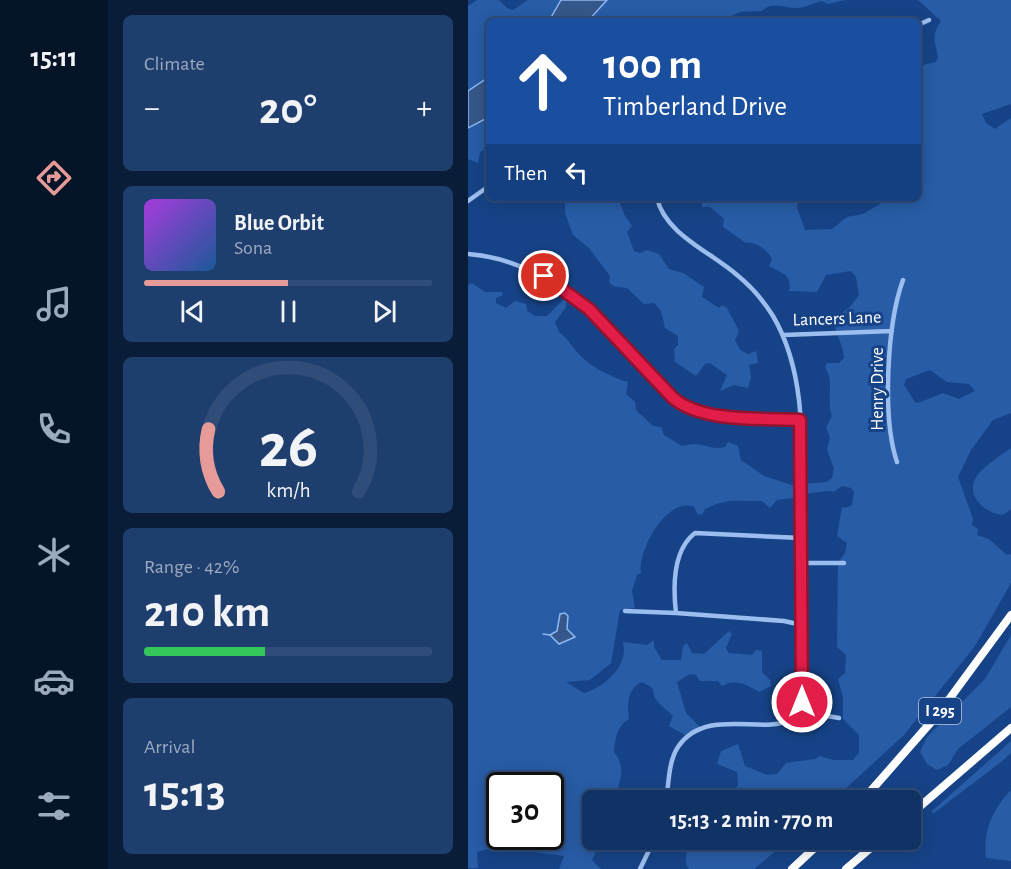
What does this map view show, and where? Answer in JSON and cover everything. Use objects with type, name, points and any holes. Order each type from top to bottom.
[{"type":"highway","name":"I 295","points":[[871,790],[944,706],[1011,615]]},
{"type":"highway","points":[[921,806],[1011,728]]},
{"type":"highway","points":[[792,869],[812,850]]},
{"type":"highway","points":[[846,869],[868,850]]},
{"type":"street","points":[[921,24],[929,20]]},
{"type":"street","points":[[468,201],[486,188]]},
{"type":"street","points":[[658,201],[664,218],[674,228],[752,288],[783,335],[795,370],[800,420],[803,695],[798,711],[791,719],[775,725],[719,722],[693,731],[678,747],[672,759],[668,790]]},
{"type":"street","points":[[468,254],[503,259],[532,270],[569,293],[594,314],[684,407],[705,413],[800,420]]},
{"type":"street","name":"Henry Drive","points":[[897,462],[892,446],[888,381],[892,331],[903,280]]},
{"type":"street","name":"Lancers Lane","points":[[783,335],[892,331]]},
{"type":"street","points":[[676,613],[675,600],[680,551],[695,533],[801,538]]},
{"type":"street","points":[[802,563],[844,563]]},
{"type":"street","points":[[625,611],[784,621],[802,625]]},
{"type":"street","points":[[798,711],[839,718]]},
{"type":"street","points":[[640,869],[649,850]]},
{"type":"shaded area","points":[[477,0],[499,0],[507,8],[513,10],[528,0],[562,0],[551,18],[486,18],[486,81],[468,92],[468,6]]},
{"type":"shaded area","points":[[561,0],[607,0],[591,18],[551,18]]},
{"type":"shaded area","points":[[607,0],[845,0],[828,4],[822,1],[799,8],[771,6],[762,11],[740,12],[727,18],[715,16],[707,18],[592,18]]},
{"type":"shaded area","points":[[918,0],[1011,0],[1011,104],[982,114],[986,123],[995,129],[1011,118],[1011,413],[993,420],[971,450],[958,477],[973,519],[972,525],[978,529],[977,535],[989,539],[1007,555],[1011,554],[1011,583],[975,646],[904,735],[844,790],[735,790],[738,785],[737,772],[717,764],[721,751],[738,744],[745,766],[767,775],[777,774],[786,763],[815,759],[820,756],[833,760],[853,760],[859,753],[859,735],[843,719],[843,697],[838,679],[845,673],[846,655],[837,647],[838,563],[845,553],[847,543],[837,536],[842,507],[852,505],[854,492],[851,488],[842,486],[834,492],[803,494],[801,497],[777,500],[770,508],[762,501],[739,501],[711,506],[704,510],[703,514],[698,515],[694,507],[684,506],[674,510],[664,517],[656,528],[644,552],[641,573],[637,575],[632,591],[635,608],[620,610],[611,663],[590,680],[566,682],[584,693],[600,686],[619,667],[624,651],[623,642],[647,645],[654,640],[654,647],[662,660],[681,660],[683,646],[687,643],[692,653],[704,654],[729,631],[732,634],[726,648],[729,653],[752,655],[756,650],[762,651],[762,672],[770,680],[771,686],[759,692],[741,683],[722,686],[718,681],[700,681],[696,675],[690,674],[677,682],[686,713],[702,729],[688,737],[669,726],[673,716],[658,702],[650,687],[641,682],[636,685],[628,703],[629,719],[619,729],[616,738],[614,752],[621,770],[617,790],[582,790],[582,850],[597,850],[592,860],[601,869],[559,869],[564,856],[519,850],[564,850],[564,772],[486,772],[486,850],[477,852],[478,868],[468,868],[468,285],[472,283],[485,292],[502,292],[503,295],[496,298],[496,303],[506,308],[515,301],[526,304],[527,311],[535,316],[547,316],[564,299],[567,300],[566,307],[555,322],[559,332],[588,363],[628,382],[626,394],[635,402],[636,410],[653,426],[661,427],[664,435],[682,446],[696,444],[719,448],[725,447],[728,442],[738,446],[741,460],[764,476],[801,488],[802,484],[827,482],[832,478],[834,469],[827,449],[830,438],[826,427],[832,416],[830,385],[825,368],[827,363],[839,363],[844,358],[834,319],[850,307],[859,295],[856,277],[851,271],[826,275],[817,292],[789,291],[790,285],[787,277],[769,266],[772,259],[768,252],[757,245],[746,243],[723,227],[724,219],[710,207],[702,207],[702,201],[798,201],[797,208],[805,230],[832,229],[847,217],[863,214],[885,201],[921,201],[921,65],[936,62],[938,57],[935,34],[941,21]],"holes":[[[930,370],[947,382],[969,384],[975,391],[959,399],[943,393],[918,403],[904,385],[906,379]]]},
{"type":"shaded area","points":[[486,79],[486,119],[468,128],[468,91]]},
{"type":"shaded area","points":[[486,118],[486,149],[480,152],[478,163],[468,159],[468,127]]},
{"type":"shaded area","points":[[565,201],[619,201],[632,226],[627,232],[634,251],[640,253],[647,250],[659,254],[669,269],[683,273],[704,287],[702,297],[719,308],[722,305],[727,308],[739,331],[735,340],[740,350],[748,354],[756,351],[758,363],[749,365],[751,377],[748,388],[734,385],[720,391],[727,375],[710,363],[705,364],[696,376],[675,362],[674,349],[678,345],[678,336],[665,328],[661,311],[654,303],[644,304],[627,288],[613,286],[609,282],[610,276],[589,248],[573,235],[565,213]]},
{"type":"shaded area","points":[[1011,448],[1011,509],[1003,515],[982,506],[974,494],[973,487],[980,472]]},
{"type":"shaded area","points":[[565,613],[568,616],[567,629],[575,637],[559,644],[550,635],[557,631],[560,614]]},
{"type":"shaded area","points":[[1011,635],[1011,707],[958,749],[948,765],[937,770],[927,764],[920,752],[927,737],[985,679]]},
{"type":"shaded area","points":[[1011,741],[1011,753],[1001,762],[934,813],[931,812]]},
{"type":"shaded area","points":[[1011,790],[1011,861],[986,858],[985,848],[990,821]]},
{"type":"shaded area","points":[[777,850],[754,869],[689,869],[687,851]]},
{"type":"waterway","points":[[543,634],[550,635]]},
{"type":"route","points":[[544,276],[589,309],[684,407],[705,413],[800,420],[802,702]]}]
